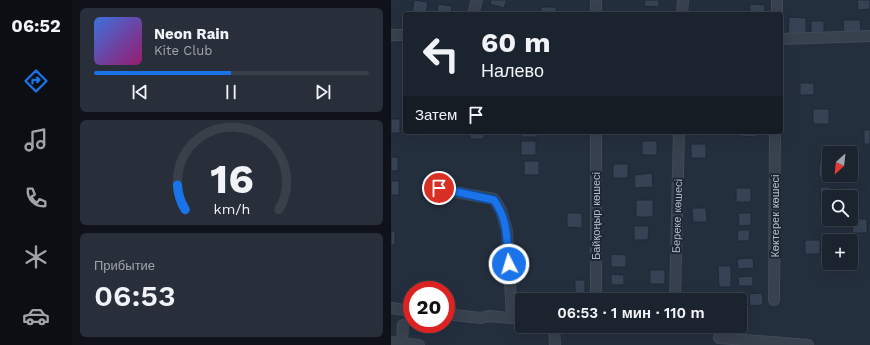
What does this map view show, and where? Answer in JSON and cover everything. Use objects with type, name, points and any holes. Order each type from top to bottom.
[{"type":"street","points":[[474,12],[477,0]]},
{"type":"street","points":[[596,0],[596,12]]},
{"type":"street","points":[[682,12],[683,0]]},
{"type":"street","points":[[777,0],[777,12]]},
{"type":"street","points":[[391,35],[403,35]]},
{"type":"street","points":[[783,39],[870,36]]},
{"type":"street","name":"Байқоңыр көшесі","points":[[596,134],[596,293]]},
{"type":"street","name":"Береке көшесі","points":[[675,293],[679,134]]},
{"type":"street","name":"Көктерек көшесі","points":[[774,300],[775,134]]},
{"type":"street","points":[[429,186],[449,192],[468,194],[494,200],[498,205],[507,231],[515,301]]},
{"type":"street","points":[[391,308],[403,310]]},
{"type":"street","points":[[455,315],[481,318],[489,316],[515,318]]},
{"type":"street","points":[[402,343],[403,325]]},
{"type":"street","points":[[554,333],[555,345]]},
{"type":"street","points":[[719,338],[748,343],[808,345]]},
{"type":"street","points":[[391,342],[419,345]]},
{"type":"building","points":[[414,0],[428,2],[426,12],[412,12]]},
{"type":"building","points":[[491,0],[507,0],[504,8],[490,4]]},
{"type":"building","points":[[645,0],[659,0],[659,7],[644,6]]},
{"type":"building","points":[[857,0],[870,0],[870,9],[858,10]]},
{"type":"building","points":[[438,4],[452,6],[451,12],[437,12]]},
{"type":"building","points":[[750,4],[765,5],[764,12],[750,12]]},
{"type":"building","points":[[541,7],[556,7],[556,12],[541,12]]},
{"type":"building","points":[[789,17],[806,18],[806,36],[788,36]]},
{"type":"building","points":[[843,20],[860,20],[861,32],[844,32]]},
{"type":"building","points":[[811,21],[824,21],[824,35],[811,35]]},
{"type":"building","points":[[800,83],[814,83],[814,95],[800,95]]},
{"type":"building","points":[[813,109],[829,109],[829,124],[813,124]]},
{"type":"building","points":[[391,119],[400,119],[400,133],[391,133]]},
{"type":"building","points":[[864,130],[870,130],[870,144],[864,144]]},
{"type":"building","points":[[470,134],[484,134],[484,139],[470,139]]},
{"type":"building","points":[[522,134],[537,134],[537,137],[522,137]]},
{"type":"building","points":[[739,134],[757,134],[757,137],[739,136]]},
{"type":"building","points":[[521,141],[536,141],[536,155],[521,155]]},
{"type":"building","points":[[642,141],[657,141],[657,155],[642,155]]},
{"type":"building","points":[[691,144],[706,144],[706,158],[691,158]]},
{"type":"building","points":[[391,157],[398,157],[398,171],[391,171]]},
{"type":"building","points":[[524,161],[539,161],[539,175],[524,175]]},
{"type":"building","points":[[819,163],[822,163],[822,177],[819,177]]},
{"type":"building","points":[[613,164],[628,164],[628,178],[613,178]]},
{"type":"building","points":[[652,173],[653,187],[635,188],[634,175]]},
{"type":"building","points":[[391,181],[399,181],[399,195],[391,195]]},
{"type":"building","points":[[820,187],[830,187],[830,190],[822,190],[821,207]]},
{"type":"building","points":[[736,188],[751,188],[751,202],[736,202]]},
{"type":"building","points":[[844,188],[858,188],[858,190],[844,190]]},
{"type":"building","points":[[636,200],[653,200],[653,217],[636,217]]},
{"type":"building","points":[[692,208],[706,208],[707,222],[693,222]]},
{"type":"building","points":[[567,213],[582,213],[582,228],[567,227]]},
{"type":"building","points":[[738,213],[751,213],[751,225],[739,226]]},
{"type":"building","points":[[858,219],[867,219],[867,233],[852,233],[852,226],[858,226]]},
{"type":"building","points":[[634,226],[649,226],[648,240],[634,240]]},
{"type":"building","points":[[738,230],[750,230],[749,241],[737,241]]},
{"type":"building","points":[[391,231],[395,231],[395,245],[391,245]]},
{"type":"building","points":[[805,240],[820,240],[820,254],[805,254]]},
{"type":"building","points":[[611,254],[626,255],[626,267],[611,267]]},
{"type":"building","points":[[753,258],[754,268],[738,269],[737,259]]},
{"type":"building","points":[[718,266],[731,266],[731,287],[719,287]]},
{"type":"building","points":[[650,270],[665,270],[665,284],[650,284]]},
{"type":"building","points":[[611,274],[624,275],[624,285],[611,285]]},
{"type":"building","points":[[753,276],[753,286],[739,286],[738,277]]},
{"type":"building","points":[[575,280],[585,280],[585,293],[575,293]]},
{"type":"building","points":[[762,293],[763,305],[750,306],[749,294]]},
{"type":"route","points":[[439,188],[449,192],[468,194],[494,200],[501,210],[507,231],[507,251],[509,264]]}]
